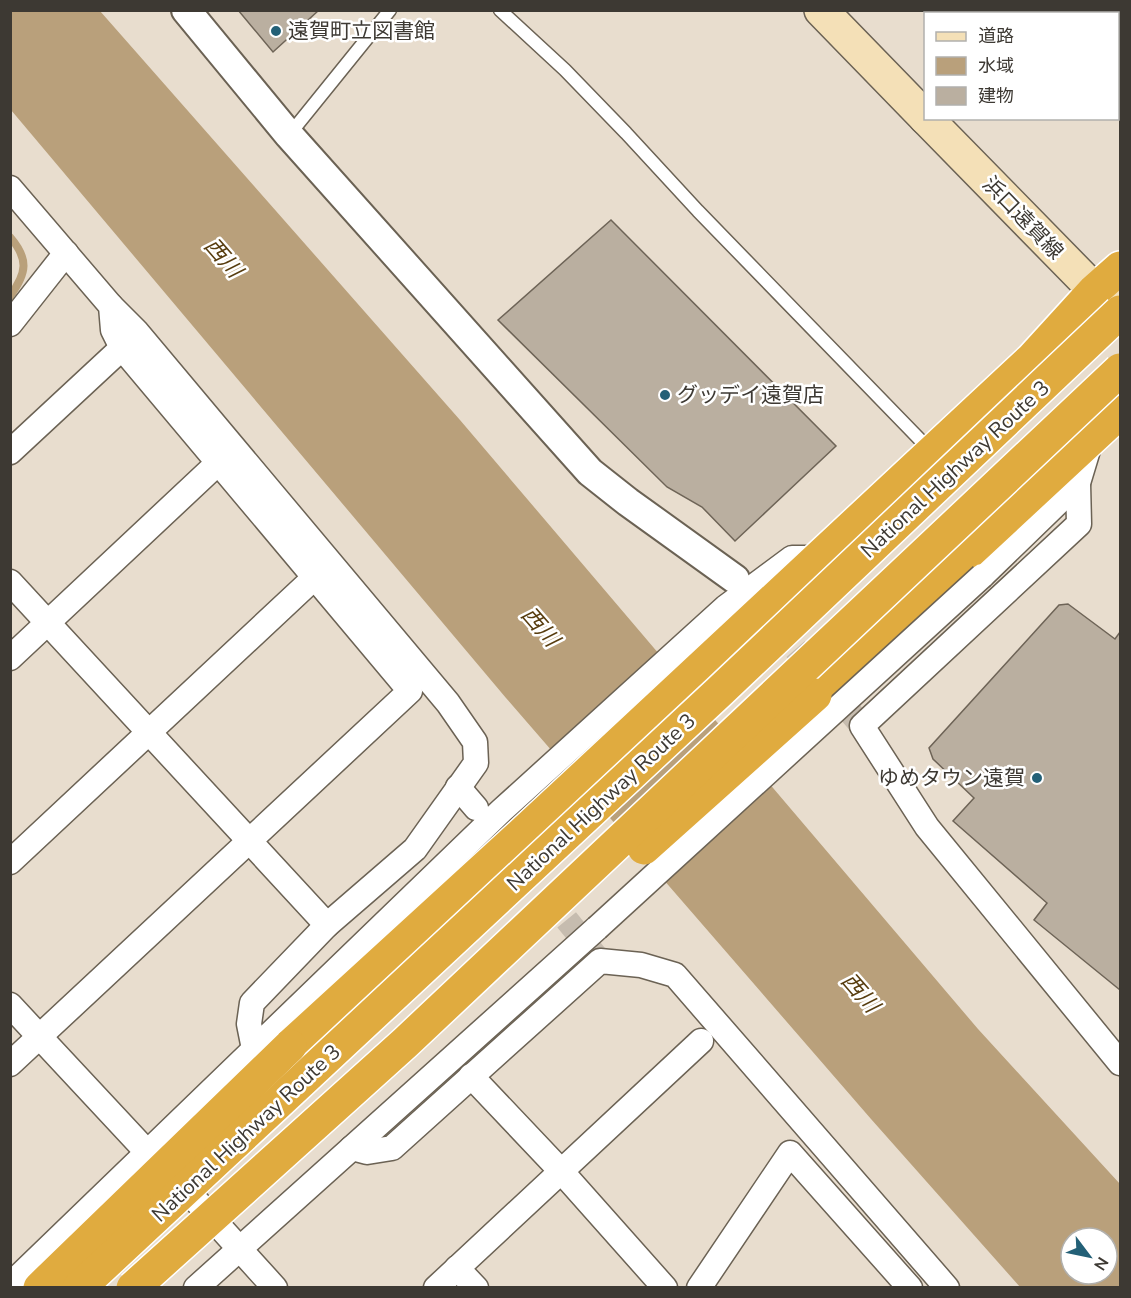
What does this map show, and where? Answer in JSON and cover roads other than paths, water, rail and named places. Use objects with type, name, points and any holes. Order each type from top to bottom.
[{"type":"highway","points":[[40,1287],[290,1046],[511,823],[736,617],[819,558],[1032,359],[1094,291],[1120,268]]},
{"type":"highway","name":"National Highway Route 3","points":[[79,1287],[711,700],[1120,315]]},
{"type":"highway","name":"National Highway Route 3","points":[[133,1287],[405,1043],[1120,370]]},
{"type":"highway","points":[[405,1043],[543,938],[815,695],[1120,412]]},
{"type":"main road","name":"浜口遠賀線","points":[[821,10],[924,116]]},
{"type":"main road","name":"浜口遠賀線","points":[[928,120],[1120,315]]},
{"type":"street","points":[[186,10],[289,135],[590,472],[735,579]]},
{"type":"street","points":[[10,188],[111,306],[136,331],[448,703],[476,742],[476,763],[415,849],[327,925],[252,1003],[249,1024],[254,1050]]},
{"type":"street","points":[[10,324],[66,253]]},
{"type":"street","points":[[10,1064],[410,691],[122,348],[113,330],[111,306]]},
{"type":"street","points":[[10,452],[122,348]]},
{"type":"street","points":[[1091,440],[1078,483],[1079,524],[862,726],[927,826],[1120,1063]]},
{"type":"street","points":[[10,658],[219,462]]},
{"type":"street","points":[[195,1287],[597,928],[982,576],[1078,483]]},
{"type":"street","points":[[10,862],[315,578]]},
{"type":"street","points":[[10,582],[327,925]]},
{"type":"street","points":[[458,787],[476,808]]},
{"type":"street","points":[[10,1285],[254,1050],[511,823]]},
{"type":"street","points":[[352,1148],[367,1152],[392,1148],[600,961],[641,965],[675,975],[947,1287]]},
{"type":"street","points":[[10,1005],[147,1153],[162,1162],[275,1287]]},
{"type":"street","points":[[436,1287],[701,1041]]},
{"type":"street","points":[[471,1076],[561,1171],[665,1287]]},
{"type":"street","points":[[699,1287],[790,1153],[910,1287]]},
{"type":"street","points":[[457,1268],[476,1287]]},
{"type":"lane","points":[[289,135],[390,10]]},
{"type":"lane","points":[[500,10],[565,70],[932,452]]},
{"type":"water","name":"西川","points":[[10,11],[100,11],[460,420],[978,1029],[1120,1184],[1120,1287],[1020,1287],[871,1119],[506,698],[11,110]]},
{"type":"waterway","points":[[10,237],[20,252],[24,266],[20,280],[10,296]]},
{"type":"tunnel","points":[[772,622],[862,726]]},
{"type":"tunnel","points":[[476,808],[600,961]]},
{"type":"place","name":"遠賀町立図書館","points":[[276,31]]},
{"type":"place","name":"グッデイ遠賀店","points":[[665,395]]},
{"type":"place","name":"ゆめタウン遠賀","points":[[1037,778]]}]
